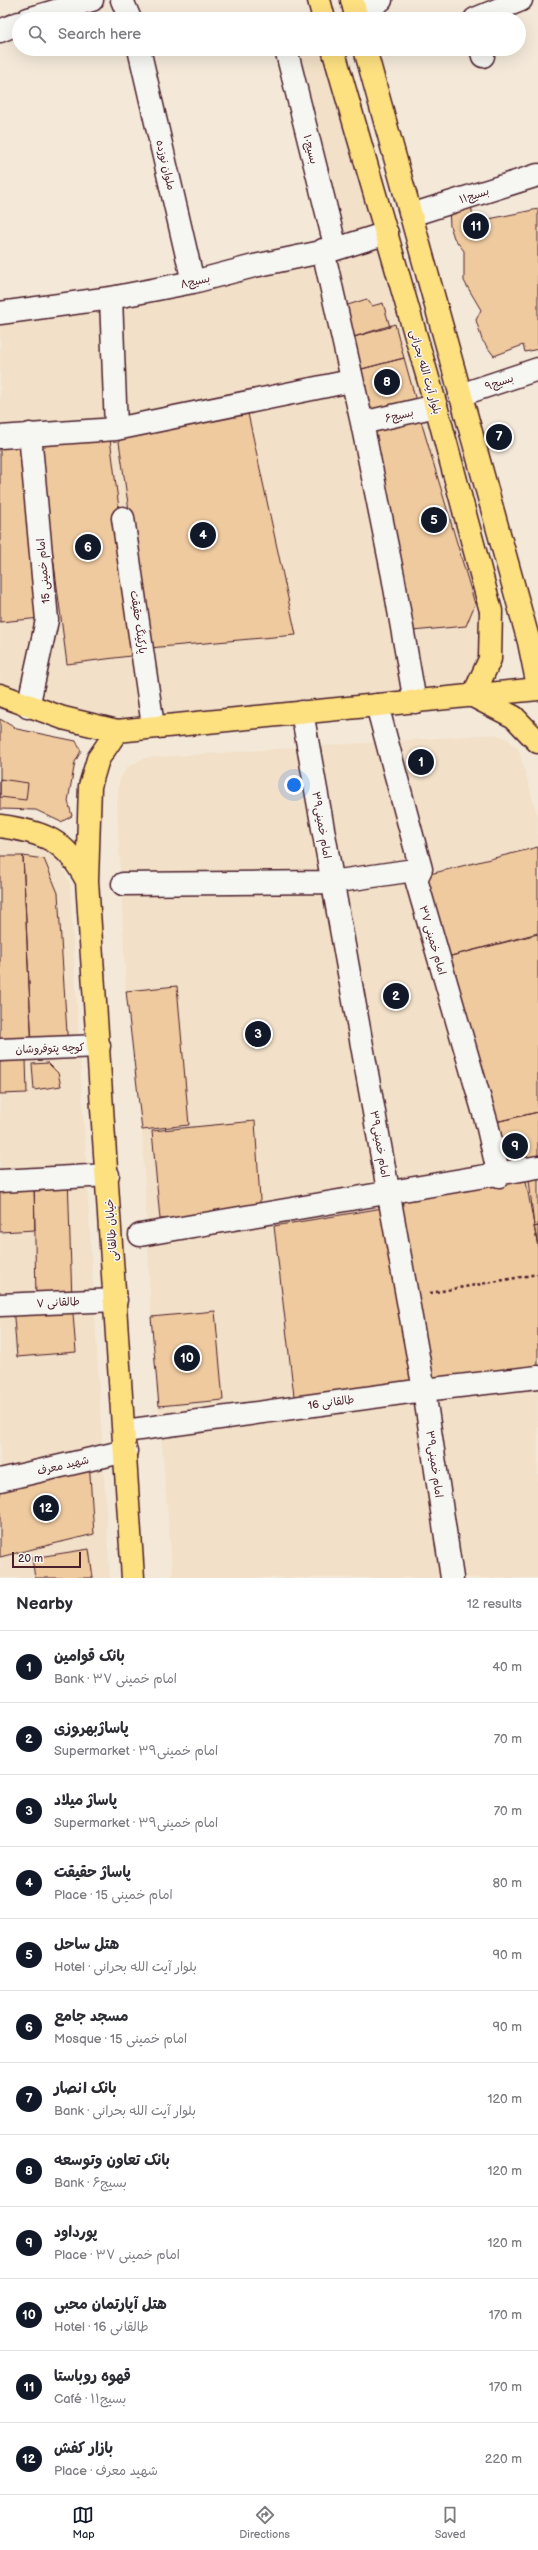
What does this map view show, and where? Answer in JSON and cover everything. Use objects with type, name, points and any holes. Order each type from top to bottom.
[{"type":"main road","points":[[319,0],[322,12]]},
{"type":"main road","name":"بلوار آیت الله بحرانی","points":[[335,56],[436,406],[491,611],[490,659],[473,696]]},
{"type":"main road","points":[[0,695],[28,707],[63,718],[117,731],[153,726],[473,696],[538,687],[533,648],[495,521],[367,56]]},
{"type":"main road","points":[[470,530],[487,543],[494,538],[495,521]]},
{"type":"main road","points":[[473,696],[514,717],[538,742]]},
{"type":"main road","name":"خیابان طالقانی","points":[[117,731],[98,759],[90,786],[87,881],[108,1175],[133,1578]]},
{"type":"main road","points":[[0,826],[32,830],[64,847],[78,863],[87,881]]},
{"type":"street","points":[[40,12],[92,0]]},
{"type":"street","points":[[355,12],[381,0]]},
{"type":"street","points":[[492,12],[521,0]]},
{"type":"street","points":[[0,32],[12,24]]},
{"type":"street","name":"ملوان نوزده","points":[[141,56],[193,282]]},
{"type":"street","name":"بسیج۱۰","points":[[287,56],[329,250],[351,381],[362,423],[393,576],[415,702]]},
{"type":"street","name":"بسیج۱۱","points":[[410,215],[538,175]]},
{"type":"street","name":"بسیج۸","points":[[0,313],[111,298],[193,282],[329,250],[387,233]]},
{"type":"street","points":[[111,298],[116,429]]},
{"type":"street","name":"بسیج۹","points":[[460,395],[538,369]]},
{"type":"street","points":[[0,437],[116,429],[351,381]]},
{"type":"street","name":"بسیج۶","points":[[362,423],[436,406]]},
{"type":"street","name":"امام خمینی 15","points":[[28,707],[47,620],[30,434]]},
{"type":"street","name":"پارکینگ حقیقت","points":[[123,518],[153,726]]},
{"type":"street","name":"امام خمینی ۳۷","points":[[378,705],[421,869],[416,879],[487,1124],[499,1176]]},
{"type":"street","name":"امام خمینی۳۹","points":[[302,712],[424,1390],[452,1578]]},
{"type":"street","points":[[123,884],[332,882],[421,869]]},
{"type":"street","name":"کوچه پتوفروشان","points":[[0,1050],[99,1046]]},
{"type":"street","points":[[140,1235],[499,1176],[538,1168]]},
{"type":"street","points":[[0,1181],[108,1175]]},
{"type":"street","name":"طالقانی ۷","points":[[0,1305],[116,1300]]},
{"type":"street","name":"طالقانی 16","points":[[125,1441],[424,1390],[538,1377]]},
{"type":"street","name":"شهید معرف","points":[[0,1480],[125,1441]]},
{"type":"path","points":[[408,1298],[538,1274]]},
{"type":"shaded area","points":[[287,56],[335,56],[491,611],[473,696],[117,731],[0,695],[0,303],[324,257]]},
{"type":"shaded area","points":[[496,734],[509,740],[519,750],[538,818],[538,1578],[173,1578],[151,1317],[142,1130],[126,991],[117,806],[119,781],[127,767],[144,758]]},
{"type":"shaded area","points":[[0,839],[29,839],[56,853],[70,884],[110,1578],[0,1578]]},
{"type":"building","points":[[471,205],[474,222],[538,209],[538,349],[525,352],[523,345],[494,356],[482,340],[476,320],[481,310],[464,281],[464,251],[454,238],[450,226],[449,209]]},
{"type":"building","points":[[367,299],[372,306],[383,303],[390,327],[347,339],[338,308]]},
{"type":"building","points":[[395,324],[404,358],[358,370],[347,339]]},
{"type":"building","points":[[404,358],[416,401],[369,413],[358,370]]},
{"type":"building","points":[[247,409],[296,635],[149,648],[118,435]]},
{"type":"building","points":[[421,421],[475,604],[466,626],[412,631],[368,432]]},
{"type":"building","points":[[109,431],[138,655],[67,664],[38,440]]},
{"type":"building","points":[[25,437],[41,618],[0,622],[0,439]]},
{"type":"building","points":[[0,719],[17,729],[76,741],[81,751],[75,762],[68,801],[72,816],[61,822],[36,810],[0,809]]},
{"type":"building","points":[[0,779],[28,783],[26,800],[0,797]]},
{"type":"building","points":[[538,847],[538,933],[447,957],[422,876]]},
{"type":"building","points":[[0,856],[23,856],[32,1049],[0,1050]]},
{"type":"building","points":[[23,856],[44,859],[58,893],[68,1048],[32,1049]]},
{"type":"building","points":[[538,934],[538,1112],[487,1124],[447,957]]},
{"type":"building","points":[[177,986],[189,1125],[142,1130],[126,991]]},
{"type":"building","points":[[26,1059],[27,1093],[0,1094],[0,1060]]},
{"type":"building","points":[[48,1063],[58,1073],[61,1086],[34,1090],[32,1064]]},
{"type":"building","points":[[538,1112],[538,1168],[499,1176],[487,1124]]},
{"type":"building","points":[[255,1121],[261,1216],[160,1219],[152,1131]]},
{"type":"building","points":[[68,1176],[72,1301],[36,1303],[34,1179]]},
{"type":"building","points":[[525,1176],[538,1247],[538,1369],[426,1382],[394,1196]]},
{"type":"building","points":[[538,1177],[538,1226],[534,1227],[529,1179]]},
{"type":"building","points":[[34,1179],[35,1230],[0,1232],[0,1181]]},
{"type":"building","points":[[383,1208],[416,1384],[294,1396],[274,1226]]},
{"type":"building","points":[[538,1226],[538,1246],[534,1227]]},
{"type":"building","points":[[72,1301],[76,1352],[17,1357],[13,1305]]},
{"type":"building","points":[[215,1311],[223,1400],[159,1406],[151,1317]]},
{"type":"building","points":[[89,1460],[94,1534],[0,1557],[0,1482]]},
{"type":"building","points":[[89,1549],[93,1578],[35,1578],[32,1558]]},
{"type":"place","name":"قهوه روباستا","points":[[476,226]]},
{"type":"place","name":"بانک تعاون وتوسعه","points":[[387,382]]},
{"type":"place","name":"بانک انصار","points":[[499,437]]},
{"type":"place","name":"هتل ساحل","points":[[434,520]]},
{"type":"place","name":"پاساژ حقیقت","points":[[203,535]]},
{"type":"place","name":"مسجد جامع","points":[[88,547]]},
{"type":"place","name":"بانک قوامین","points":[[421,762]]},
{"type":"place","name":"پاساژبهروزی","points":[[396,996]]},
{"type":"place","name":"پاساژ میلاد","points":[[258,1034]]},
{"type":"place","name":"پورداود","points":[[515,1146]]},
{"type":"place","name":"هتل آپارتمان محبی","points":[[187,1358]]},
{"type":"place","name":"بازار کفش","points":[[46,1508]]}]
